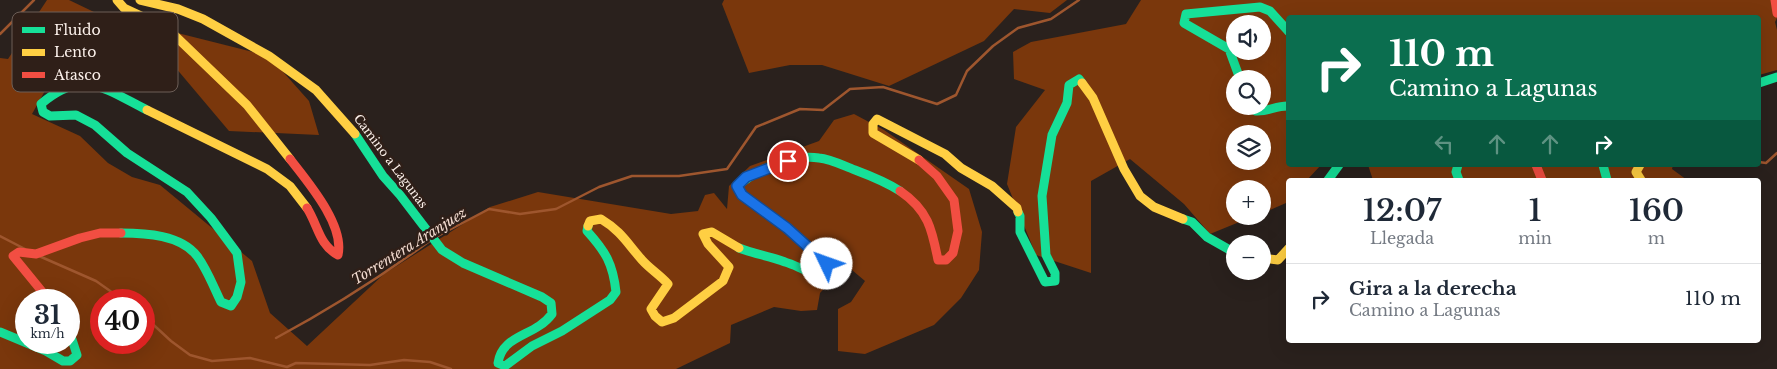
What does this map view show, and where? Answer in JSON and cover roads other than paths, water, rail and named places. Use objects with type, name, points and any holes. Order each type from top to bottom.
[{"type":"street","points":[[117,0],[124,8],[132,12]]},
{"type":"street","name":"Camino a Lagunas","points":[[140,0],[178,9],[204,19],[269,56],[316,90],[351,128],[383,176],[442,250],[463,263],[542,297],[550,303],[552,314],[542,326],[505,345],[498,355],[498,363],[505,366],[532,346],[562,331],[610,300],[616,292],[614,271],[606,252],[586,231],[590,221],[600,219],[616,228],[644,262],[668,284],[651,309],[662,322],[674,318],[722,281],[729,267],[724,258],[705,243],[703,234],[712,232],[739,248],[758,255],[784,261],[818,275],[827,274],[827,264],[787,228],[742,195],[737,186],[746,177],[788,161],[819,158],[886,182],[913,200],[925,214],[935,242],[938,260],[946,260],[953,253],[958,231],[954,200],[937,176],[920,160],[873,133],[873,124],[877,119],[945,154],[961,168],[992,186],[1016,208],[1020,216],[1020,232],[1045,282],[1054,281],[1055,273],[1046,256],[1042,196],[1052,135],[1067,102],[1069,85],[1079,79],[1093,98],[1124,169],[1140,196],[1154,207],[1192,222],[1207,237],[1226,249]]},
{"type":"street","points":[[1775,0],[1777,13]]},
{"type":"street","points":[[1237,70],[1229,49],[1222,43],[1201,34],[1184,23],[1186,14],[1260,7],[1270,11],[1286,29]]},
{"type":"street","points":[[110,92],[259,164],[287,183],[314,220],[320,239],[329,251],[338,255],[340,246],[320,197],[247,105],[178,39]]},
{"type":"street","points":[[1761,82],[1777,78]]},
{"type":"street","points":[[40,289],[13,256],[19,252],[36,254],[80,238],[100,234],[132,233],[165,237],[187,246],[198,257],[222,302],[231,306],[237,297],[241,282],[237,253],[211,218],[187,192],[128,153],[95,125],[76,115],[50,116],[43,112],[41,104],[57,92]]},
{"type":"street","points":[[1271,109],[1286,106]]},
{"type":"street","points":[[1329,178],[1338,167]]},
{"type":"street","points":[[1271,259],[1278,260],[1286,251]]},
{"type":"street","points":[[0,332],[15,338]]},
{"type":"street","points":[[51,354],[63,361],[70,361],[78,354]]},
{"type":"waterway","points":[[22,12],[34,0]]},
{"type":"waterway","name":"Torrentera Aranjuez","points":[[436,237],[489,209],[520,214],[556,209],[599,187],[632,176],[679,176],[727,169],[756,127],[800,109],[823,110],[850,89],[883,87],[937,104],[956,95],[967,71],[993,46],[1018,28],[1051,19],[1079,0]]},
{"type":"waterway","points":[[0,34],[12,22]]},
{"type":"waterway","points":[[1761,162],[1766,163],[1777,153]]},
{"type":"waterway","points":[[0,236],[25,249]]},
{"type":"waterway","name":"Torrentera Aranjuez","points":[[276,338],[355,292],[431,240]]},
{"type":"waterway","points":[[39,256],[96,281],[107,289]]},
{"type":"waterway","points":[[155,326],[190,355],[212,361],[250,358],[287,367],[296,363],[370,365],[404,360],[430,362],[451,369]]}]
